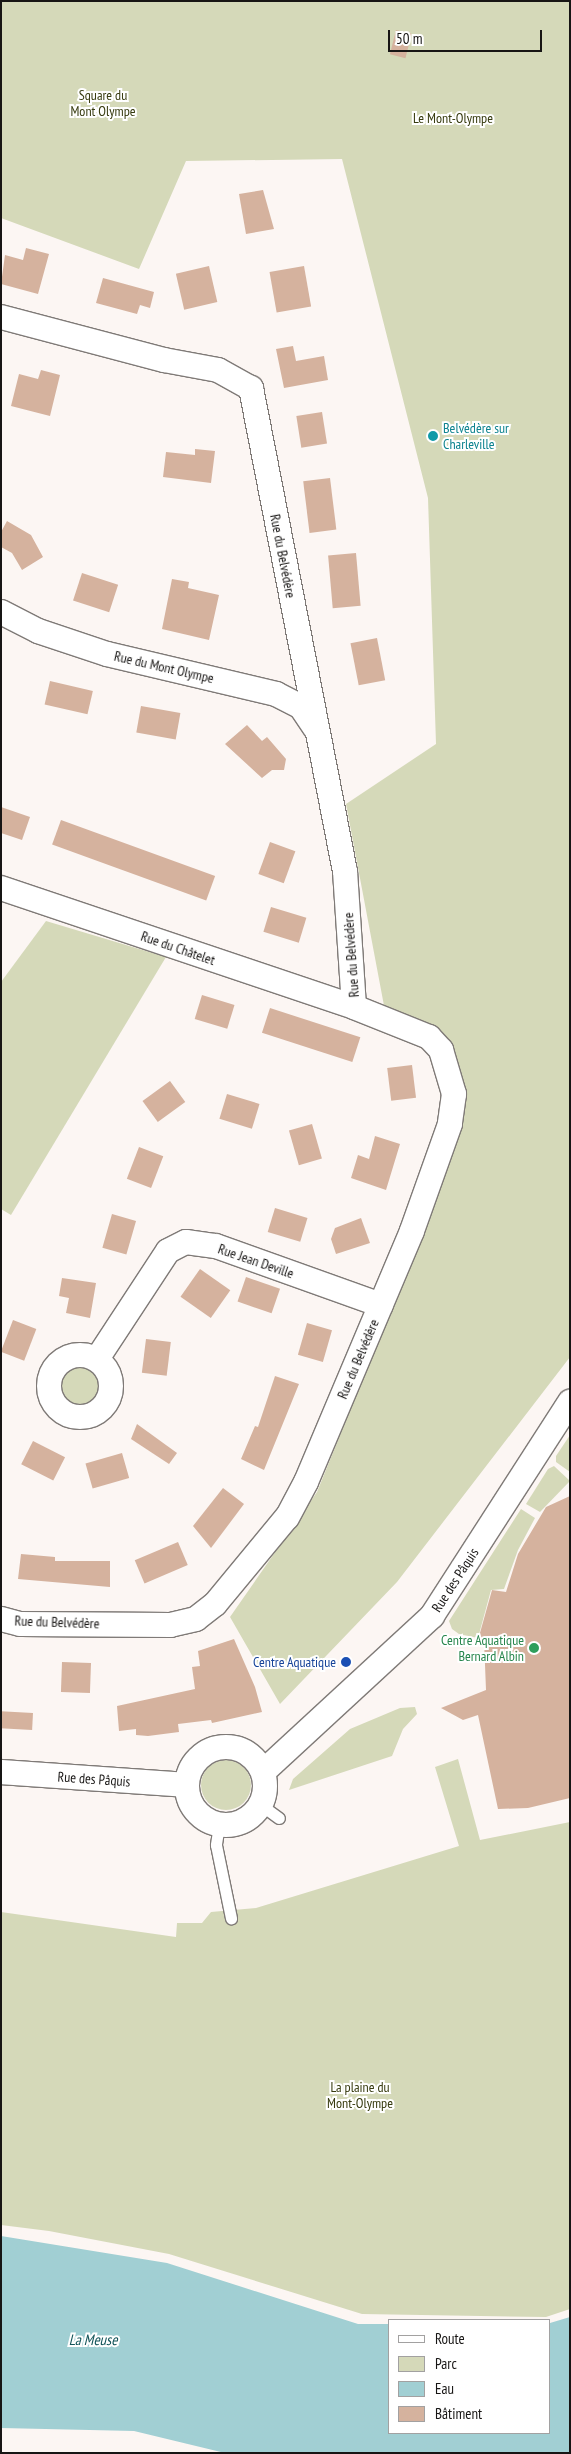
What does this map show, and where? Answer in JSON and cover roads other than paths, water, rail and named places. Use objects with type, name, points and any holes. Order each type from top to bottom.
[{"type":"street","name":"Rue du Belvédère","points":[[1,317],[164,360],[218,370],[251,388],[345,871],[354,1007],[429,1037],[442,1050],[454,1094],[446,1133],[412,1231],[306,1482],[287,1517],[215,1604],[196,1619],[170,1625],[20,1624],[1,1618]]},
{"type":"street","name":"Rue du Mont Olympe","points":[[1,612],[38,631],[107,654],[276,694],[301,707],[318,731]]},
{"type":"street","name":"Rue du Châtelet","points":[[1,888],[354,1007]]},
{"type":"street","name":"Rue Jean Deville","points":[[97,1359],[168,1251],[186,1242],[216,1246],[381,1305]]},
{"type":"street","name":"Rue des Pâquis","points":[[263,1772],[432,1616],[570,1402]]},
{"type":"street","points":[[220,1747],[246,1752],[263,1772],[265,1794],[270,1811],[243,1822],[219,1825],[209,1821],[193,1806],[187,1785],[197,1760],[220,1747]]},
{"type":"street","name":"Rue des Pâquis","points":[[1,1772],[187,1785]]},
{"type":"lane","points":[[219,1825],[216,1845],[231,1918]]},
{"type":"water","name":"La Meuse","points":[[1,2236],[167,2263],[358,2324],[388,2324],[388,2434],[551,2434],[551,2323],[570,2317],[570,2453],[225,2453],[134,2431],[1,2428]]},
{"type":"place","name":"Belvédère sur Charleville","points":[[433,436]]},
{"type":"place","name":"Centre Aquatique Bernard Albin","points":[[534,1648]]},
{"type":"place","name":"Centre Aquatique","points":[[346,1662]]},
{"type":"park label","name":"Square du Mont Olympe","points":[[103,104]]},
{"type":"park label","name":"Le Mont-Olympe","points":[[453,118]]},
{"type":"park label","name":"La plaine du Mont-Olympe","points":[[360,2096]]}]
